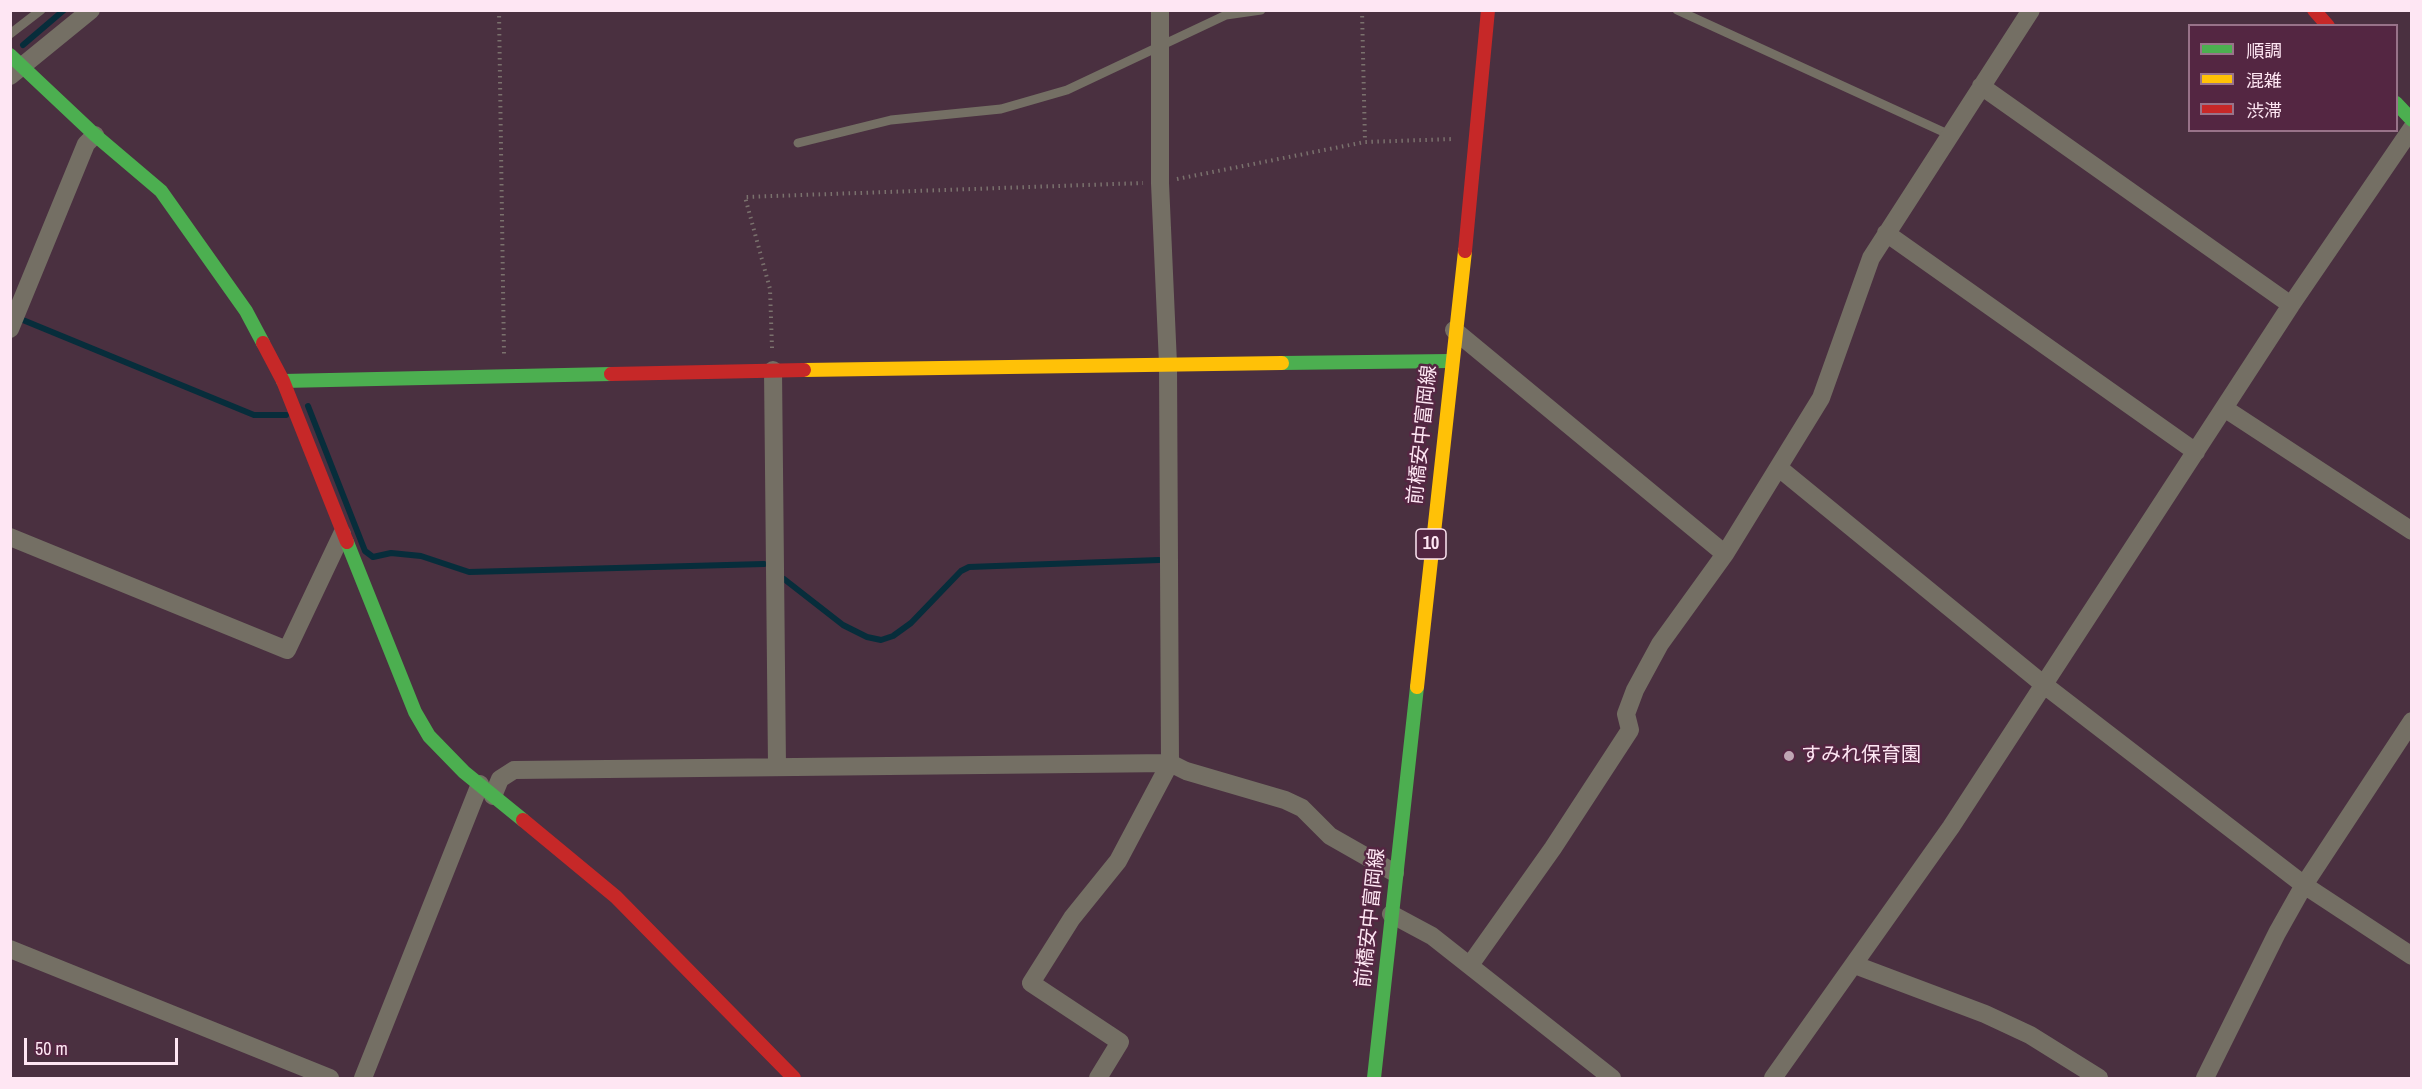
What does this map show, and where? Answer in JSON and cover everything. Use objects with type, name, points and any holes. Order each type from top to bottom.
[{"type":"street","points":[[91,10],[14,66],[161,191],[246,311],[283,381],[342,534],[415,712],[444,754],[616,897],[794,1078]]},
{"type":"street","points":[[1098,1078],[1120,1042],[1031,983],[1072,918],[1118,861],[1170,763],[1168,364],[1160,183],[1160,10]]},
{"type":"street","name":"前橋安中富岡線","points":[[1374,1078],[1450,361],[1477,139],[1488,10]]},
{"type":"street","points":[[1470,965],[1553,848],[1630,730],[1626,714],[1635,690],[1660,644],[1725,554],[1821,398],[1871,258],[2031,10]]},
{"type":"street","points":[[2314,10],[2326,24]]},
{"type":"street","points":[[1981,86],[2291,305]]},
{"type":"street","points":[[2398,104],[2412,120]]},
{"type":"street","points":[[1773,1078],[1951,827],[2291,305],[2412,128]]},
{"type":"street","points":[[10,329],[86,144],[95,135]]},
{"type":"street","points":[[1886,233],[2196,452]]},
{"type":"street","points":[[1454,330],[1725,554]]},
{"type":"street","points":[[283,381],[773,370],[1450,361]]},
{"type":"street","points":[[773,370],[777,766]]},
{"type":"street","points":[[2224,408],[2408,522]]},
{"type":"street","points":[[1779,468],[2043,684],[2304,885],[2412,956]]},
{"type":"street","points":[[10,537],[287,650],[342,534]]},
{"type":"street","points":[[2205,1078],[2277,933],[2304,885],[2412,722]]},
{"type":"street","points":[[363,1078],[487,790],[514,770],[1170,763],[1186,771],[1302,808],[1330,836],[1395,873]]},
{"type":"street","points":[[1391,914],[1432,936],[1612,1078]]},
{"type":"street","points":[[10,949],[330,1078]]},
{"type":"street","points":[[1855,965],[1985,1014],[2030,1035],[2099,1078]]},
{"type":"lane","points":[[10,34],[41,10]]},
{"type":"lane","points":[[798,143],[891,120],[1000,109],[1067,90],[1161,48],[1226,15],[1261,10]]},
{"type":"lane","points":[[1677,10],[1950,135]]},
{"type":"path","points":[[499,10],[504,376]]},
{"type":"path","points":[[1362,10],[1365,142]]},
{"type":"path","points":[[773,370],[770,289],[745,197],[1160,183],[1365,142],[1413,138],[1477,139]]},
{"type":"waterway","points":[[23,45],[64,10]]},
{"type":"waterway","points":[[18,318],[254,415],[286,415]]},
{"type":"waterway","points":[[308,406],[365,551],[373,557],[391,553],[421,556],[469,572],[764,564]]},
{"type":"waterway","points":[[784,579],[843,625],[867,637],[881,640],[893,636],[911,623],[961,571],[969,567],[1159,560]]},
{"type":"traffic: fast","points":[[10,55],[95,135],[161,191],[246,311],[263,343]]},
{"type":"traffic: fast","points":[[2398,105],[2412,120]]},
{"type":"traffic: fast","points":[[1282,363],[1450,361]]},
{"type":"traffic: fast","points":[[283,381],[611,374]]},
{"type":"traffic: fast","points":[[347,542],[415,712],[429,736],[464,772],[523,820]]},
{"type":"traffic: fast","points":[[1374,1078],[1417,687]]},
{"type":"traffic: slow","points":[[1417,687],[1465,251]]},
{"type":"traffic: slow","points":[[804,370],[1282,363]]},
{"type":"traffic: jam","points":[[1465,251],[1488,10]]},
{"type":"traffic: jam","points":[[2314,10],[2326,24]]},
{"type":"traffic: jam","points":[[263,343],[283,381],[347,542]]},
{"type":"traffic: jam","points":[[611,374],[804,370]]},
{"type":"traffic: jam","points":[[523,820],[616,897],[794,1078]]},
{"type":"place","name":"すみれ保育園","points":[[1789,756]]}]
